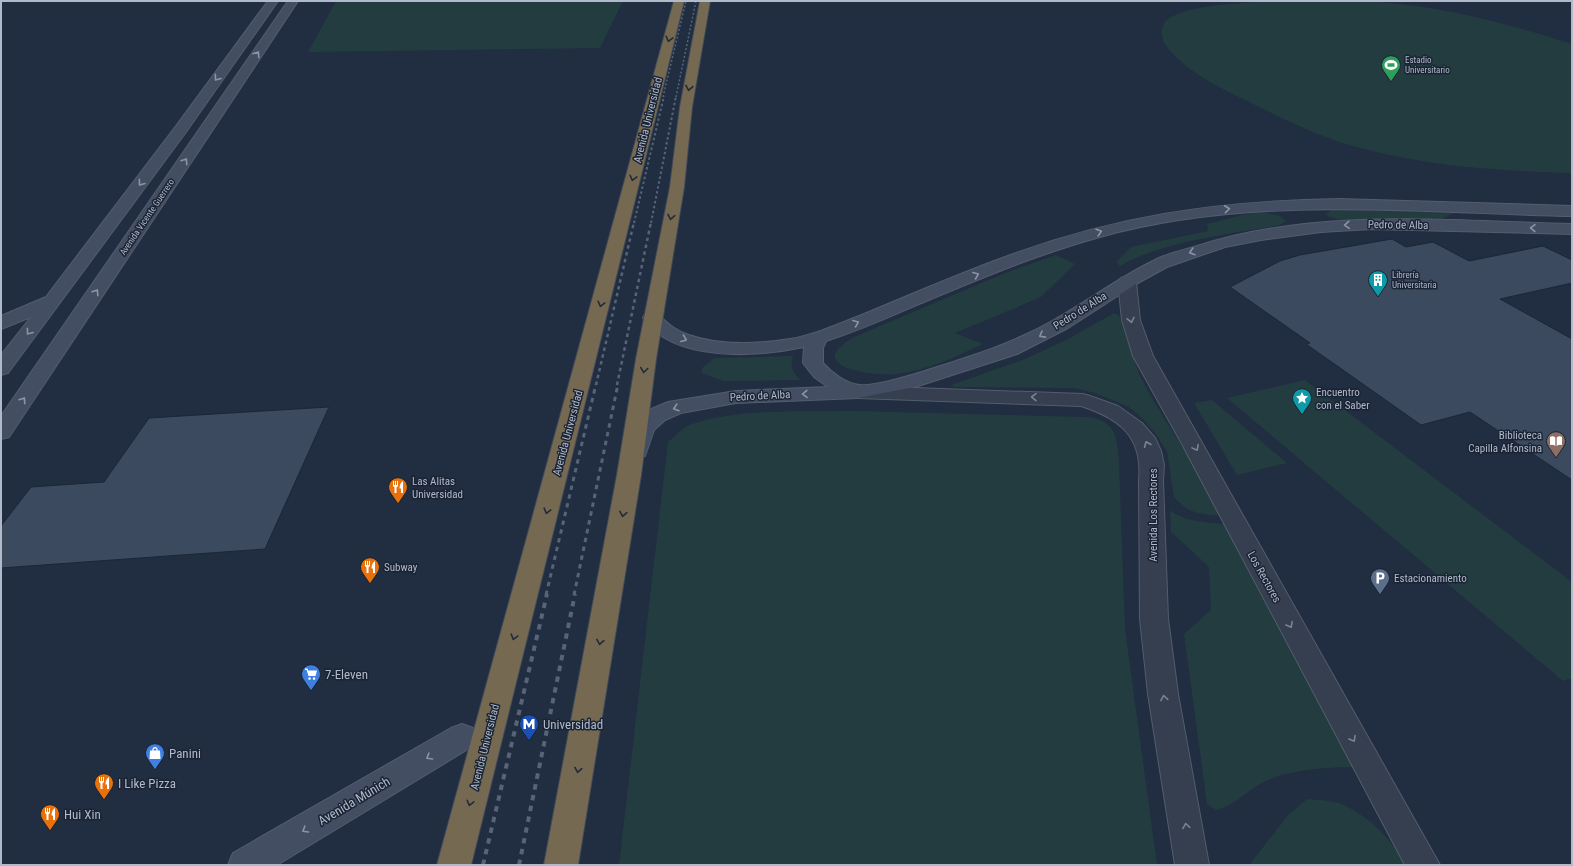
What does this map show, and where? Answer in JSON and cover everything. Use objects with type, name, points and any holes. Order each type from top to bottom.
[{"type":"highway","points":[[561,865],[629,475],[652,318],[677,187],[686,108],[705,1]]},
{"type":"highway","points":[[681,21],[696,50]]},
{"type":"highway","name":"Avenida Universidad","points":[[454,865],[559,466],[681,21]]},
{"type":"main road","points":[[1,369],[181,129],[273,1]]},
{"type":"main road","name":"Avenida Vicente Guerrero","points":[[1,432],[293,1]]},
{"type":"main road","points":[[1292,205],[1321,227]]},
{"type":"main road","name":"Pedro de Alba","points":[[652,318],[665,331],[688,341],[709,346],[761,348],[791,344],[820,337],[1042,249],[1115,228],[1205,211],[1292,205],[1572,211]]},
{"type":"main road","name":"Pedro de Alba","points":[[629,475],[644,428],[657,415],[676,408],[736,397],[858,392],[927,379],[1010,350],[1061,324],[1127,282],[1161,263],[1216,245],[1261,235],[1321,227],[1371,224],[1572,229]]},
{"type":"main road","points":[[1,323],[52,301]]},
{"type":"main road","points":[[820,337],[813,348],[812,354],[813,363],[817,370],[836,384],[858,392]]},
{"type":"main road","name":"Avenida Múnich","points":[[245,865],[462,737]]},
{"type":"street","name":"Los Rectores","points":[[1127,282],[1131,320],[1143,356],[1194,444],[1253,557],[1423,865]]},
{"type":"street","name":"Avenida Los Rectores","points":[[858,392],[1083,400],[1097,403],[1119,414],[1132,424],[1144,438],[1149,448],[1153,468],[1151,480],[1154,619],[1163,694],[1192,865]]},
{"type":"green space","points":[[336,1],[623,1],[600,48],[308,52]]},
{"type":"green space","name":"Estadio Universitario","points":[[1272,1],[1366,1],[1404,4],[1477,17],[1572,44],[1572,173],[1520,171],[1442,164],[1391,155],[1349,145],[1289,121],[1212,83],[1190,69],[1172,53],[1164,43],[1162,27],[1165,22],[1173,16],[1185,11],[1232,4]]},
{"type":"green space","points":[[1332,210],[1454,213],[1442,219],[1340,220],[1329,217],[1326,214]]},
{"type":"green space","points":[[1263,212],[1280,216],[1286,221],[1280,225],[1219,235],[1177,244],[1137,257],[1120,266],[1116,262],[1131,247],[1208,231],[1207,224],[1242,215]]},
{"type":"green space","points":[[1056,255],[1075,264],[1041,297],[955,333],[983,344],[930,366],[897,374],[886,375],[859,372],[838,363],[835,356],[840,347],[854,337],[1005,273]]},
{"type":"green space","points":[[1114,313],[1119,315],[1139,374],[1153,400],[1187,455],[1219,515],[1194,512],[1183,506],[1174,497],[1167,452],[1158,437],[1142,418],[1129,407],[1095,393],[1075,388],[954,387],[951,385],[1025,359],[1068,339]]},
{"type":"green space","points":[[793,356],[792,370],[801,380],[723,381],[702,373],[702,368],[714,358]]},
{"type":"green space","points":[[1305,380],[1572,582],[1572,678],[1563,681],[1227,398]]},
{"type":"green space","points":[[1212,400],[1287,463],[1237,475],[1194,403]]},
{"type":"green space","points":[[792,411],[852,411],[1087,417],[1104,422],[1113,431],[1116,438],[1119,462],[1125,629],[1157,865],[619,865],[668,442],[689,425],[730,415]]},
{"type":"green space","points":[[1170,510],[1189,519],[1224,524],[1354,767],[1320,769],[1284,775],[1258,785],[1223,808],[1216,810],[1207,804],[1184,634],[1211,610],[1209,567],[1171,532]]},
{"type":"green space","points":[[1307,799],[1326,800],[1340,803],[1363,816],[1380,830],[1394,846],[1405,865],[1249,865],[1289,814]]},
{"type":"building","points":[[1392,239],[1406,247],[1433,242],[1469,261],[1543,246],[1572,260],[1572,283],[1500,299],[1572,339],[1572,480],[1470,412],[1421,425],[1306,344],[1310,343],[1230,287],[1280,261],[1300,255]]},
{"type":"building","points":[[329,407],[265,549],[1,568],[1,526],[31,487],[104,482],[149,418]]},
{"type":"railway","points":[[663,97],[686,1]]},
{"type":"railway","points":[[676,97],[696,1]]},
{"type":"railway","points":[[634,223],[664,96]]},
{"type":"railway","points":[[651,223],[676,96]]},
{"type":"railway","points":[[596,385],[634,222]]},
{"type":"railway","points":[[617,385],[651,222]]},
{"type":"railway","points":[[546,595],[596,384]]},
{"type":"railway","points":[[574,595],[618,384]]},
{"type":"railway","points":[[483,865],[547,594]]},
{"type":"railway","points":[[519,865],[575,594]]},
{"type":"place","name":"Estadio Universitario","points":[[1391,82]]},
{"type":"place","name":"Librería Universitaria","points":[[1378,297]]},
{"type":"place","name":"Encuentro con el Saber","points":[[1302,415]]},
{"type":"place","name":"Biblioteca Capilla Alfonsina","points":[[1556,458]]},
{"type":"place","name":"Las Alitas Universidad","points":[[398,504]]},
{"type":"place","name":"Subway","points":[[370,584]]},
{"type":"place","name":"Estacionamiento","points":[[1380,595]]},
{"type":"place","name":"7-Eleven","points":[[311,691]]},
{"type":"place","name":"Universidad","points":[[529,741]]},
{"type":"place","name":"Panini","points":[[155,770]]},
{"type":"place","name":"I Like Pizza","points":[[104,800]]},
{"type":"place","name":"Hui Xin","points":[[50,831]]}]
